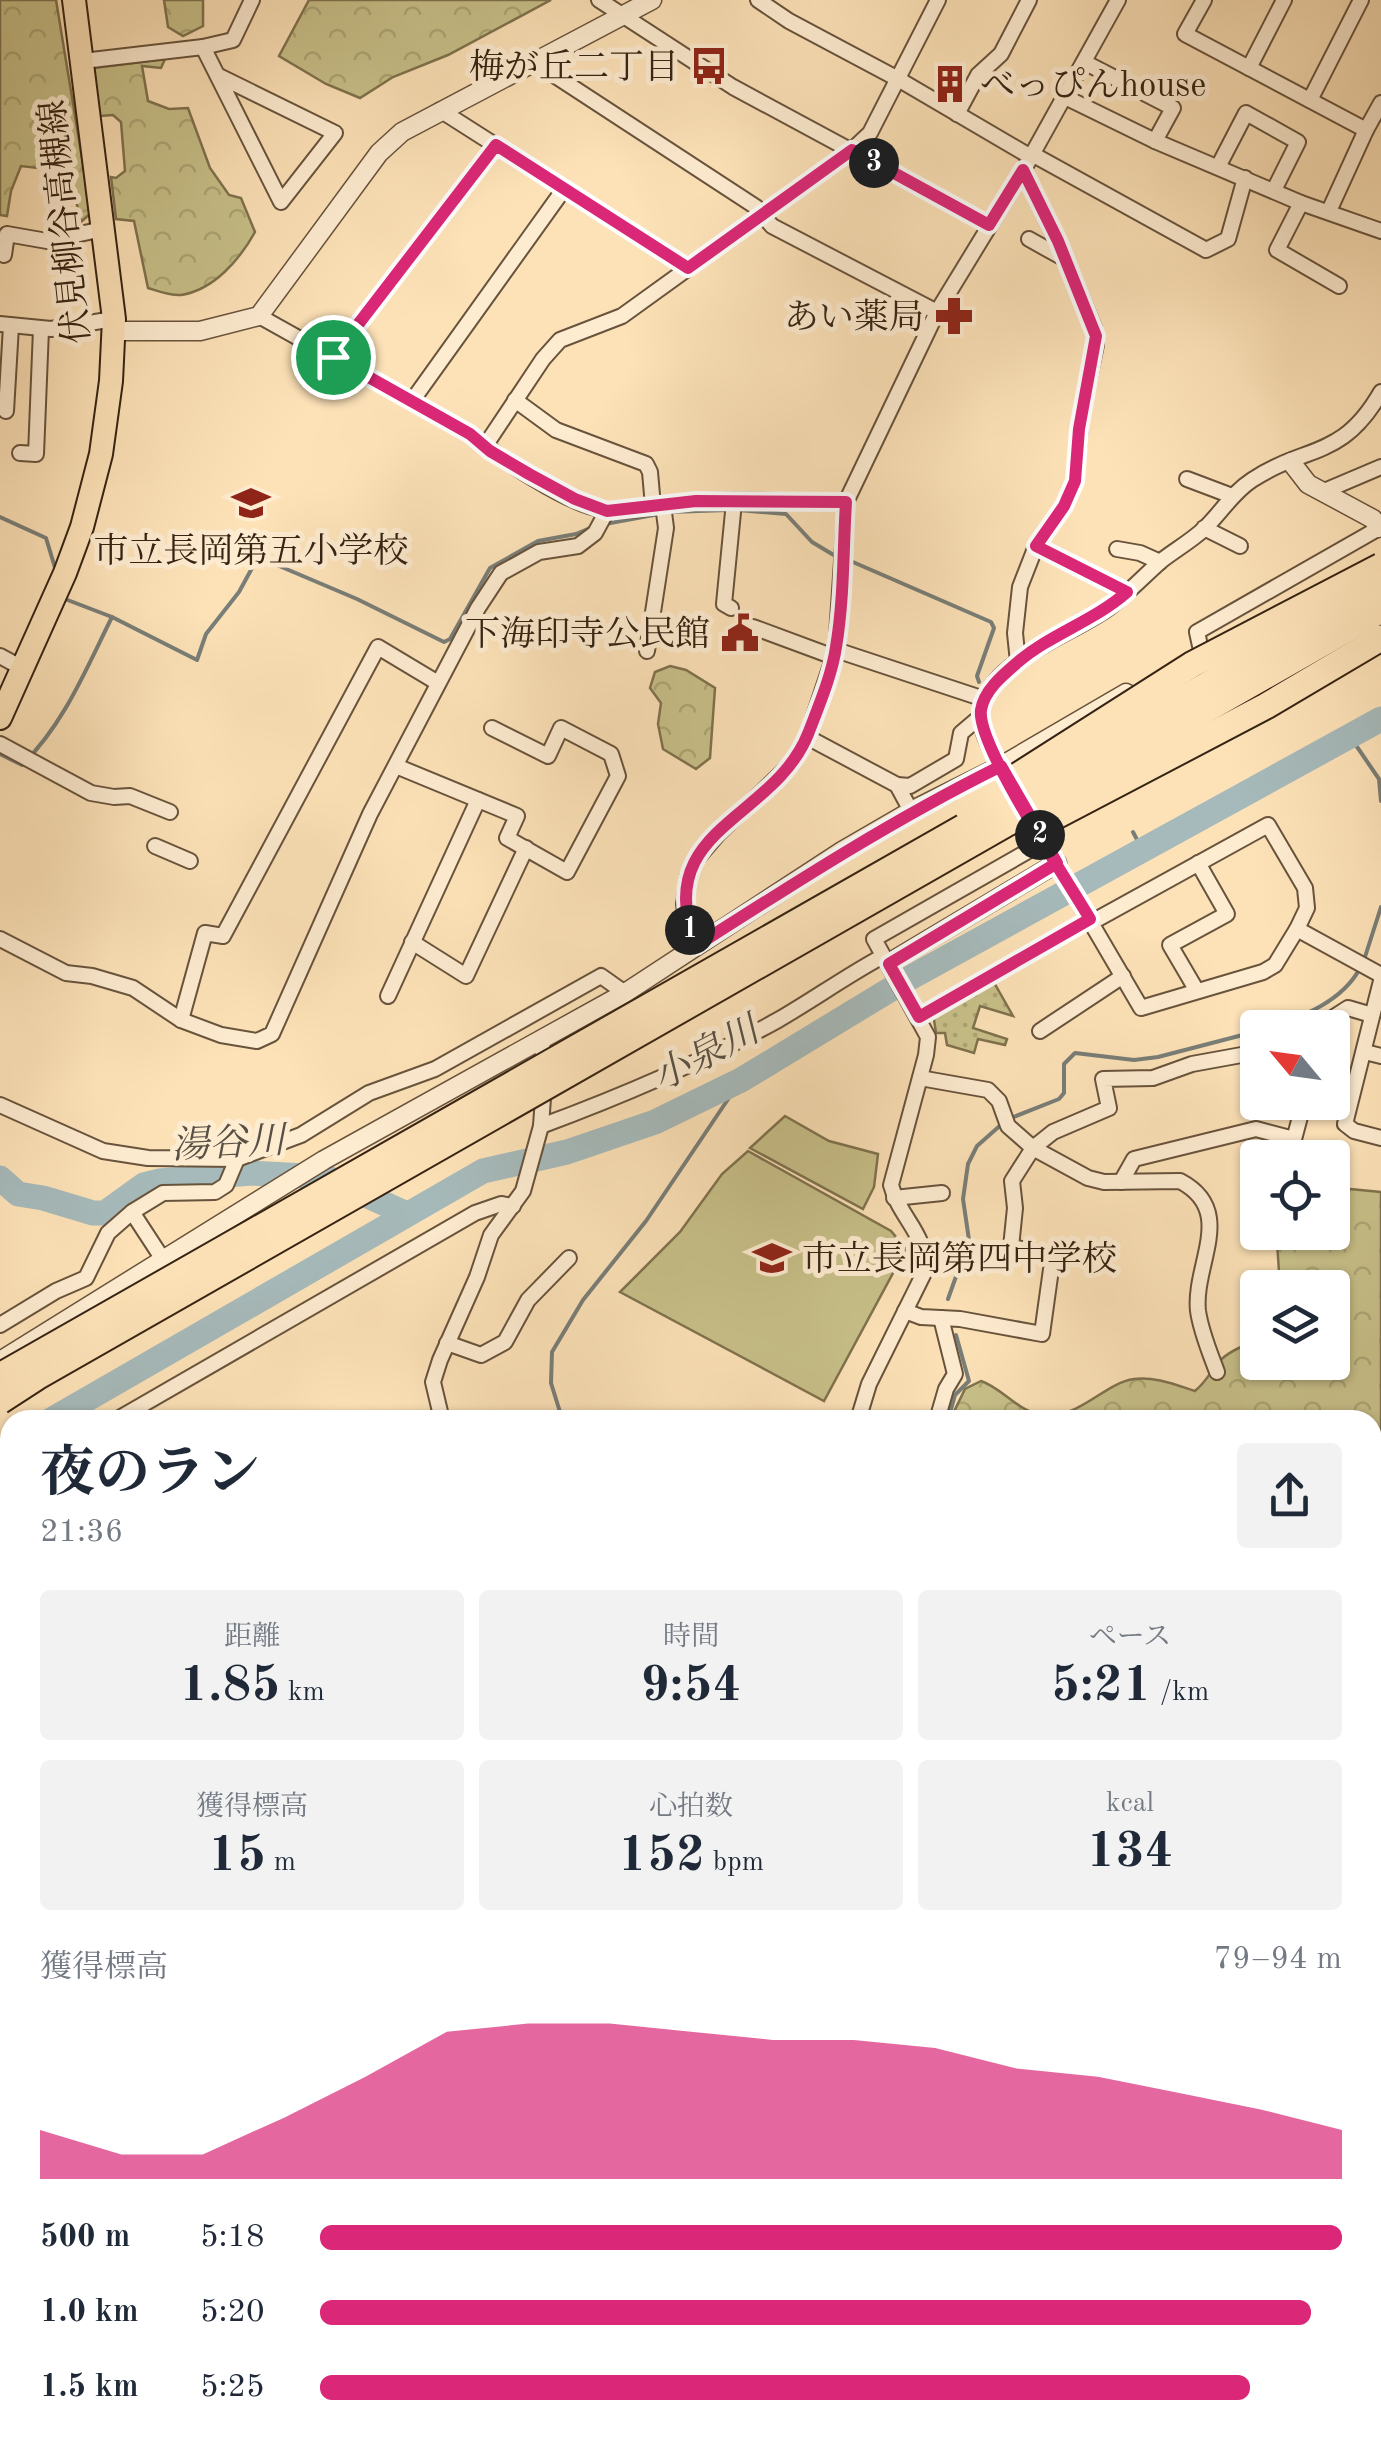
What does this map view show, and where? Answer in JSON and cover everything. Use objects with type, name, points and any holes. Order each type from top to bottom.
[{"type":"highway","points":[[792,924],[1193,664],[1381,566]]},
{"type":"highway","points":[[0,1376],[1381,587]]},
{"type":"highway","points":[[0,1402],[1381,610]]},
{"type":"highway","points":[[942,860],[971,862],[1249,715],[1381,638]]},
{"type":"main road","name":"伏見柳谷高槻線","points":[[0,718],[65,573],[89,503],[109,405],[114,325],[74,0]]},
{"type":"street","points":[[83,61],[233,40],[252,0]]},
{"type":"street","points":[[598,0],[733,87],[989,225]]},
{"type":"street","points":[[6,411],[6,326],[41,329],[114,325],[200,331],[259,316],[379,154],[410,126],[652,0]]},
{"type":"street","points":[[758,0],[790,22],[898,79],[1029,160],[1206,250],[1228,238],[1245,178]]},
{"type":"street","points":[[957,114],[978,75],[1002,54],[1029,0]]},
{"type":"street","points":[[696,946],[684,904],[695,862],[719,832],[792,763],[807,737],[835,653],[846,502],[937,312],[1029,160],[1118,0]]},
{"type":"street","points":[[1204,0],[1185,34],[1366,130]]},
{"type":"street","points":[[1249,68],[1284,0]]},
{"type":"street","points":[[1310,100],[1362,0]]},
{"type":"street","points":[[485,446],[560,340],[622,316],[870,133],[935,1]]},
{"type":"street","points":[[203,47],[281,202],[334,133],[218,75]]},
{"type":"street","points":[[534,62],[756,207],[772,226],[937,312]]},
{"type":"street","points":[[1084,62],[1173,108],[1155,141]]},
{"type":"street","points":[[1065,97],[1301,204],[1381,231]]},
{"type":"street","points":[[1329,212],[1381,104]]},
{"type":"street","points":[[440,110],[688,268]]},
{"type":"street","points":[[1218,167],[1246,113],[1298,142],[1274,190]]},
{"type":"street","points":[[333,357],[496,145]]},
{"type":"street","points":[[1018,662],[1014,633],[1024,572],[1075,481],[1083,403],[1096,345],[1094,328],[1029,160]]},
{"type":"street","points":[[412,401],[564,189]]},
{"type":"street","points":[[1301,204],[1276,250],[1339,286]]},
{"type":"street","points":[[4,256],[7,234],[47,241],[103,229]]},
{"type":"street","points":[[1029,239],[1066,260]]},
{"type":"street","points":[[259,316],[470,434],[575,499],[607,511],[696,501],[846,502]]},
{"type":"street","points":[[20,453],[36,454],[41,329]]},
{"type":"street","points":[[807,737],[897,786],[910,786],[956,759],[961,734],[980,716],[984,698],[1018,662],[1043,643],[1108,609],[1259,476],[1321,451],[1348,435],[1381,392]]},
{"type":"street","points":[[516,400],[556,430],[646,464],[666,528],[647,651]]},
{"type":"street","points":[[1202,655],[1197,632],[1380,528],[1373,519],[1308,484],[1291,462]]},
{"type":"street","points":[[1322,492],[1381,467]]},
{"type":"street","points":[[1187,480],[1232,496]]},
{"type":"street","points":[[731,608],[724,604],[734,502]]},
{"type":"street","points":[[0,939],[66,973],[133,988],[181,1020],[222,1035],[257,1041],[272,1034],[363,830],[478,608],[502,573],[539,552],[578,546],[595,533],[607,511]]},
{"type":"street","points":[[1204,528],[1240,546]]},
{"type":"street","points":[[1036,546],[1127,592]]},
{"type":"street","points":[[1117,549],[1160,562]]},
{"type":"street","points":[[0,1361],[324,1160],[625,993],[842,851],[912,811],[1001,766],[1145,682],[1325,599],[1381,578]]},
{"type":"street","points":[[754,627],[984,698]]},
{"type":"street","points":[[181,1020],[205,933],[223,936],[378,647],[438,683]]},
{"type":"street","points":[[0,656],[22,668]]},
{"type":"street","points":[[917,1014],[1090,918],[1268,825],[1305,888],[1307,908],[1275,965],[1141,1008],[1090,918],[1001,766],[980,716]]},
{"type":"street","points":[[396,766],[517,816],[508,838],[567,872],[618,776],[611,754],[561,728],[548,756],[492,728]]},
{"type":"street","points":[[0,744],[91,793],[130,796],[170,812]]},
{"type":"street","points":[[897,786],[912,811]]},
{"type":"street","points":[[388,996],[478,800]]},
{"type":"street","points":[[861,1410],[869,1384],[924,1273],[924,1246],[894,1198],[891,1185],[928,1037],[874,939],[1044,842]]},
{"type":"street","points":[[155,846],[190,862]]},
{"type":"street","points":[[412,942],[466,976],[526,848]]},
{"type":"street","points":[[1196,992],[1170,945],[1226,914],[1198,863]]},
{"type":"street","points":[[539,1130],[722,1049],[886,964],[1059,867]]},
{"type":"street","points":[[1297,930],[1377,975],[1372,1015],[1346,1124],[1354,1132],[1381,1138]]},
{"type":"street","points":[[0,1325],[86,1278],[108,1233],[162,1192],[215,1192],[231,1172],[370,1093],[436,1069],[601,976],[625,993]]},
{"type":"street","points":[[1040,1031],[1123,976]]},
{"type":"street","points":[[1345,1010],[1372,1015]]},
{"type":"street","points":[[440,1410],[434,1382],[447,1342],[492,1235],[523,1191],[539,1130],[544,1084],[542,1040]]},
{"type":"street","points":[[1364,1052],[1381,1056]]},
{"type":"street","points":[[905,1311],[1042,1334],[1053,1255],[1011,1247],[1015,1208],[1012,1181],[1032,1148],[1053,1132],[1108,1108],[1102,1079],[1154,1078],[1192,1064],[1240,1055]]},
{"type":"street","points":[[920,1078],[988,1090],[999,1101],[1006,1120],[1032,1148],[1088,1178],[1180,1181],[1190,1187],[1212,1222],[1198,1282],[1198,1311],[1217,1372]]},
{"type":"street","points":[[0,1105],[103,1151],[231,1172]]},
{"type":"street","points":[[1121,1182],[1134,1158],[1256,1129],[1294,1140],[1299,1120]]},
{"type":"street","points":[[894,1198],[942,1193]]},
{"type":"street","points":[[133,1410],[476,1212],[501,1204],[513,1206]]},
{"type":"street","points":[[132,1212],[164,1261]]},
{"type":"street","points":[[447,1342],[480,1355],[505,1342],[528,1300],[568,1258]]},
{"type":"street","points":[[939,1410],[955,1374],[949,1319]]},
{"type":"green space","points":[[0,0],[56,0],[91,213],[81,222],[73,188],[64,171],[21,166],[7,216],[0,215]]},
{"type":"green space","points":[[164,0],[203,0],[203,26],[183,36],[168,27]]},
{"type":"green space","points":[[309,0],[551,0],[448,55],[393,77],[360,98],[326,84],[279,56]]},
{"type":"green space","points":[[165,59],[161,68],[142,66],[148,101],[169,109],[188,108],[210,168],[229,195],[241,198],[255,232],[225,272],[204,287],[181,295],[148,288],[134,221],[116,219],[111,177],[125,171],[121,122],[113,115],[100,116],[93,68]]},
{"type":"green space","points":[[670,666],[686,670],[715,688],[710,758],[696,769],[663,749],[658,724],[661,703],[650,688],[655,672]]},
{"type":"green space","points":[[992,979],[1013,1016],[980,1006],[973,1028],[1007,1039],[1005,1045],[978,1039],[974,1053],[947,1045],[945,1033],[936,1033],[933,1013]]},
{"type":"green space","points":[[785,1116],[829,1141],[878,1154],[874,1187],[863,1209],[750,1148]]},
{"type":"green space","points":[[748,1151],[891,1231],[906,1249],[824,1401],[620,1292],[680,1232],[722,1174]]},
{"type":"green space","points":[[1350,1189],[1381,1192],[1381,1410],[1071,1410],[1134,1379],[1157,1380],[1195,1391],[1218,1362],[1240,1348],[1240,1380],[1350,1380],[1350,1270],[1279,1270],[1278,1250],[1350,1250]]},
{"type":"green space","points":[[981,1381],[1028,1410],[955,1410],[965,1389]]},
{"type":"waterway","points":[[669,512],[729,510]]},
{"type":"waterway","points":[[738,510],[786,514],[812,542],[837,557]]},
{"type":"waterway","points":[[605,524],[659,514]]},
{"type":"waterway","points":[[0,517],[46,538],[56,571]]},
{"type":"waterway","points":[[65,599],[112,617],[197,660],[206,634],[239,592],[258,557],[444,642],[450,639],[490,568],[538,541],[595,526]]},
{"type":"waterway","points":[[846,559],[991,622],[994,628],[977,676],[979,682]]},
{"type":"waterway","points":[[0,754],[22,765],[37,749],[73,695],[112,617]]},
{"type":"waterway","name":"小泉川","points":[[68,1410],[483,1171],[567,1152],[655,1122],[741,1080],[906,980],[1381,719]]},
{"type":"waterway","points":[[1351,738],[1379,779],[1381,801]]},
{"type":"waterway","points":[[1133,832],[1143,851]]},
{"type":"waterway","points":[[1364,960],[1381,907]]},
{"type":"waterway","points":[[1313,1010],[1343,990],[1360,968]]},
{"type":"waterway","points":[[1011,1118],[1059,1099],[1064,1093],[1064,1064],[1075,1053],[1134,1060],[1240,1036]]},
{"type":"waterway","points":[[559,1410],[551,1383],[552,1352],[583,1300],[646,1221],[741,1080]]},
{"type":"waterway","points":[[948,1299],[969,1240],[963,1199],[968,1164],[977,1146],[1003,1123]]},
{"type":"waterway","name":"湯谷川","points":[[0,1178],[18,1194],[105,1213],[144,1185],[160,1181],[251,1173],[326,1177],[407,1214]]},
{"type":"waterway","points":[[951,1410],[955,1395],[969,1381],[956,1335]]},
{"type":"place","name":"梅が丘二丁目","points":[[709,66]]},
{"type":"place","name":"べっぴんhouse","points":[[950,84]]},
{"type":"place","name":"あい薬局","points":[[954,316]]},
{"type":"place","name":"市立長岡第五小学校","points":[[251,503]]},
{"type":"place","name":"下海印寺公民館","points":[[740,633]]},
{"type":"place","name":"市立長岡第四中学校","points":[[772,1258]]},
{"type":"route","points":[[333,357],[470,434],[529,474],[607,511],[696,501],[846,502],[836,650],[807,737],[792,763],[719,832],[695,862],[684,904],[696,946],[842,851],[1001,766],[1057,863],[889,964],[919,1017],[1090,919],[1001,766],[981,719],[986,696],[1018,662],[1043,643],[1108,609],[1127,592],[1036,546],[1064,506],[1075,481],[1079,429],[1096,353],[1096,336],[1058,241],[1023,170],[989,225],[852,150],[688,268],[496,145],[333,357]]}]
